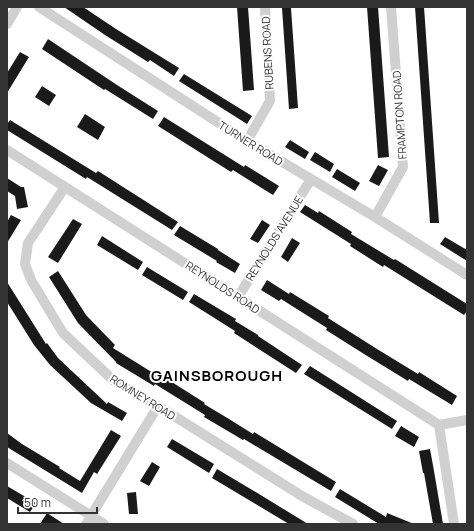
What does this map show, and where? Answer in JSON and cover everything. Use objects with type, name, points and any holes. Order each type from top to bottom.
[{"type":"street","points":[[7,24],[17,7]]},
{"type":"street","name":"TURNER ROAD","points":[[39,7],[247,141],[467,274]]},
{"type":"street","name":"RUBENS ROAD","points":[[247,141],[270,101],[265,7]]},
{"type":"street","name":"FRAMPTON ROAD","points":[[375,217],[403,167],[391,7]]},
{"type":"street","name":"REYNOLDS ROAD","points":[[7,150],[438,425]]},
{"type":"street","name":"REYNOLDS AVENUE","points":[[238,297],[311,179]]},
{"type":"street","name":"ROMNEY ROAD","points":[[65,187],[28,243],[25,264],[31,280],[63,333],[114,381],[158,406],[302,496],[353,524]]},
{"type":"street","points":[[89,520],[158,406]]},
{"type":"street","points":[[454,524],[438,425],[467,420]]},
{"type":"street","points":[[7,463],[89,520],[104,524]]},
{"type":"building","points":[[64,7],[83,7],[179,68],[174,76],[150,60],[148,62]]},
{"type":"building","points":[[237,7],[248,7],[254,90],[243,91]]},
{"type":"building","points":[[367,7],[378,7],[389,157],[378,158]]},
{"type":"building","points":[[415,7],[424,7],[439,223],[430,223]]},
{"type":"building","points":[[282,8],[291,8],[298,108],[289,109]]},
{"type":"building","points":[[48,39],[158,111],[153,119],[105,89],[104,90],[42,49]]},
{"type":"building","points":[[20,52],[29,57],[7,93],[7,73]]},
{"type":"building","points":[[184,74],[252,116],[247,124],[179,81]]},
{"type":"building","points":[[42,86],[56,95],[49,106],[35,97]]},
{"type":"building","points":[[85,114],[105,127],[98,140],[77,127]]},
{"type":"building","points":[[164,117],[244,167],[245,165],[279,186],[273,195],[233,170],[231,172],[158,126]]},
{"type":"building","points":[[10,120],[96,173],[98,171],[178,222],[172,230],[87,177],[86,179],[7,130],[7,124]]},
{"type":"building","points":[[290,140],[309,152],[305,159],[285,147]]},
{"type":"building","points":[[315,152],[334,164],[330,172],[310,160]]},
{"type":"building","points":[[378,165],[388,170],[379,186],[369,181]]},
{"type":"building","points":[[337,169],[360,183],[355,191],[332,177]]},
{"type":"building","points":[[7,178],[21,187],[24,187],[28,207],[17,209],[15,196],[7,191]]},
{"type":"building","points":[[305,205],[318,213],[319,211],[352,232],[351,234],[394,260],[395,259],[467,304],[467,311],[464,315],[384,265],[383,267],[350,246],[351,244],[300,212]]},
{"type":"building","points":[[11,215],[21,220],[7,243],[7,222]]},
{"type":"building","points":[[73,219],[82,224],[58,263],[48,257]]},
{"type":"building","points":[[262,220],[270,225],[258,243],[250,239]]},
{"type":"building","points":[[180,226],[240,264],[235,273],[174,235]]},
{"type":"building","points":[[102,236],[143,262],[138,270],[97,245]]},
{"type":"building","points":[[445,237],[467,250],[467,261],[440,244]]},
{"type":"building","points":[[292,238],[300,243],[288,262],[281,257]]},
{"type":"building","points":[[147,267],[188,292],[183,300],[142,275]]},
{"type":"building","points":[[58,271],[86,315],[115,345],[113,348],[166,381],[167,379],[253,434],[254,432],[336,482],[331,491],[204,417],[205,415],[155,384],[154,386],[116,363],[78,323],[49,277]]},
{"type":"building","points":[[267,280],[289,294],[290,292],[329,316],[328,318],[377,349],[418,374],[419,372],[457,396],[452,405],[409,379],[408,381],[364,354],[326,330],[327,328],[281,299],[279,301],[261,290]]},
{"type":"building","points":[[7,282],[46,344],[47,343],[58,358],[107,404],[108,402],[127,413],[122,421],[91,403],[50,365],[34,345],[7,302]]},
{"type":"building","points":[[194,294],[236,319],[235,321],[302,365],[296,373],[234,333],[235,331],[189,302]]},
{"type":"building","points":[[310,366],[397,421],[392,429],[304,374]]},
{"type":"building","points":[[401,426],[419,437],[414,447],[395,436]]},
{"type":"building","points":[[111,430],[121,436],[97,474],[94,472],[82,493],[7,447],[7,433],[80,481]]},
{"type":"building","points":[[172,439],[214,464],[209,473],[167,447]]},
{"type":"building","points":[[430,449],[443,524],[433,524],[419,451]]},
{"type":"building","points":[[152,462],[160,467],[149,486],[140,481]]},
{"type":"building","points":[[217,469],[308,524],[289,524],[212,478]]},
{"type":"building","points":[[7,486],[36,503],[30,512],[7,498]]},
{"type":"building","points":[[340,489],[386,517],[387,513],[414,524],[379,524],[335,497]]},
{"type":"building","points":[[136,492],[138,514],[129,514],[127,493]]},
{"type":"building","points":[[47,513],[64,524],[40,524]]},
{"type":"district","name":"GAINSBOROUGH","points":[[217,375]]}]
